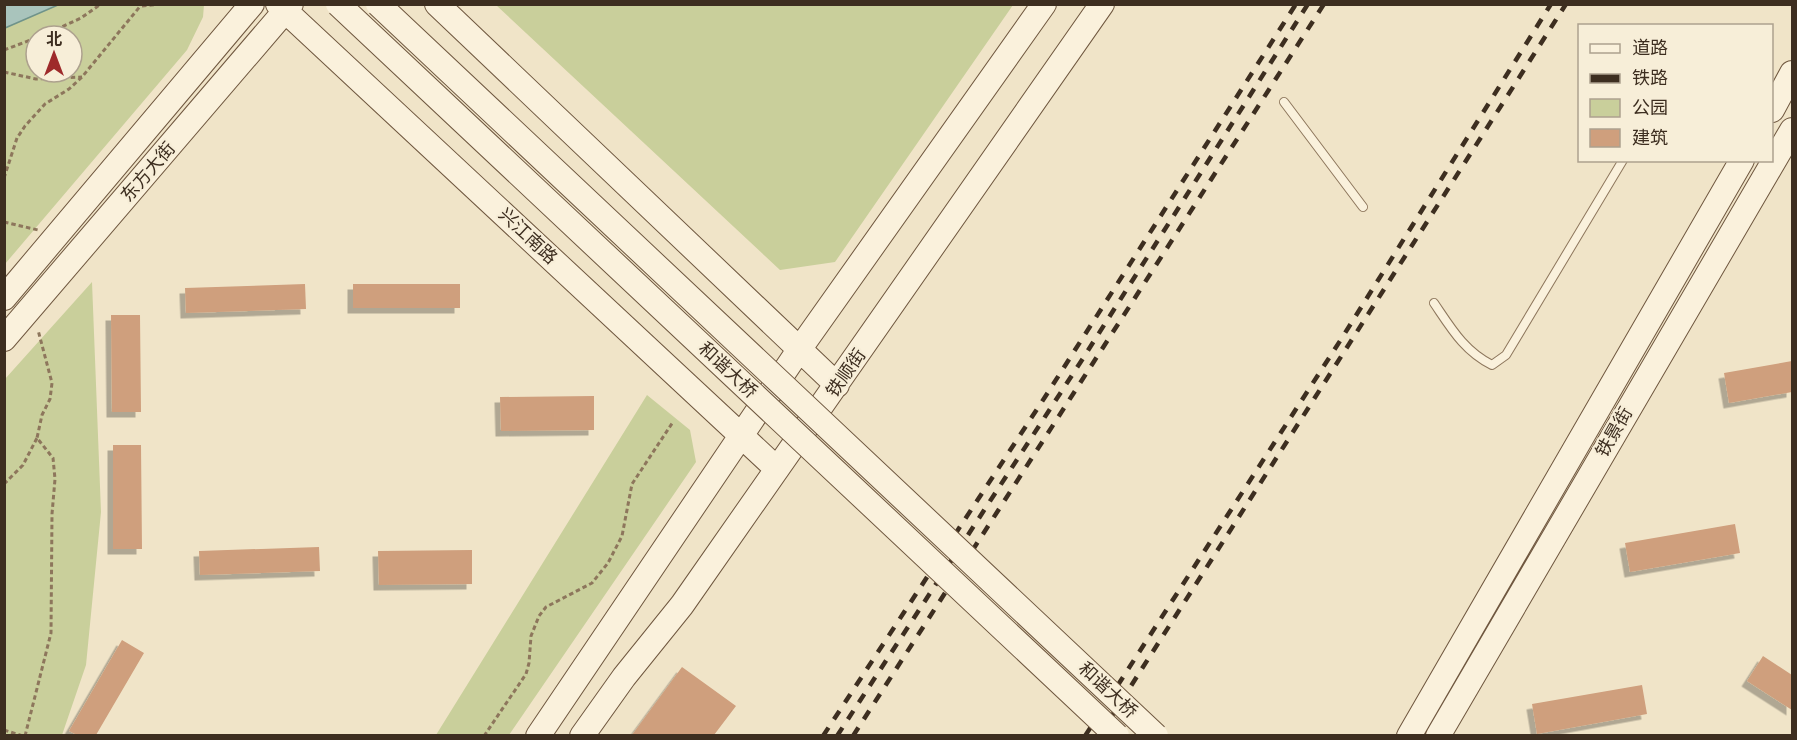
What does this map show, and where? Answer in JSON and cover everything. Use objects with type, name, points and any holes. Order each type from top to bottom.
[{"type":"main road","name":"东方大街","points":[[4,298],[58,237],[252,4]]},
{"type":"main road","name":"和谐大桥","points":[[338,4],[1117,735]]},
{"type":"main road","name":"和谐大桥","points":[[378,4],[1156,735]]},
{"type":"main road","points":[[437,4],[801,347],[837,385]]},
{"type":"main road","points":[[538,735],[743,436],[801,347],[1044,4]]},
{"type":"main road","name":"铁顺街","points":[[582,735],[624,676],[682,605],[1102,4]]},
{"type":"main road","name":"东方大街","points":[[5,339],[285,7]]},
{"type":"main road","name":"兴江南路","points":[[285,7],[777,469]]},
{"type":"main road","points":[[1773,108],[1785,80]]},
{"type":"main road","name":"铁景街","points":[[1438,735],[1792,130]]},
{"type":"main road","name":"铁景街","points":[[1409,735],[1741,162]]},
{"type":"main road","points":[[599,735],[682,605]]},
{"type":"lane","points":[[1284,102],[1363,207]]},
{"type":"lane","points":[[1434,303],[1474,356],[1492,365],[1506,355],[1622,162]]},
{"type":"path","points":[[68,24],[101,4]]},
{"type":"path","points":[[84,75],[142,5],[161,4]]},
{"type":"path","points":[[4,50],[24,42]]},
{"type":"path","points":[[4,72],[24,77]]},
{"type":"path","points":[[4,178],[17,138],[25,126],[45,104],[74,84]]},
{"type":"path","points":[[4,222],[58,237]]},
{"type":"path","points":[[4,484],[22,465],[37,438],[42,415],[50,399],[52,383],[32,308]]},
{"type":"path","points":[[484,735],[525,674],[530,663],[531,636],[539,616],[546,607],[592,583],[617,551],[626,521],[632,484],[673,422]]},
{"type":"path","points":[[4,730],[24,735],[51,633],[52,514],[55,479],[53,458],[37,438]]},
{"type":"green space","points":[[58,5],[204,5],[203,17],[187,50],[5,264],[5,28]]},
{"type":"green space","points":[[496,5],[1013,5],[835,262],[780,270]]},
{"type":"green space","points":[[92,282],[101,512],[86,665],[62,735],[5,735],[5,379]]},
{"type":"green space","points":[[647,395],[690,430],[696,462],[509,735],[436,735]]},
{"type":"water","points":[[5,4],[57,4],[58,5],[5,28]]},
{"type":"building","points":[[305,284],[306,309],[186,313],[185,288]]},
{"type":"building","points":[[353,284],[460,284],[460,308],[353,308]]},
{"type":"building","points":[[111,315],[140,315],[141,412],[112,412]]},
{"type":"building","points":[[1792,361],[1792,392],[1729,403],[1724,373]]},
{"type":"building","points":[[594,396],[594,430],[501,431],[500,397]]},
{"type":"building","points":[[113,445],[141,445],[142,549],[113,549]]},
{"type":"building","points":[[1735,524],[1740,553],[1630,572],[1625,543]]},
{"type":"building","points":[[319,547],[320,571],[200,575],[199,551]]},
{"type":"building","points":[[472,550],[472,584],[379,585],[378,551]]},
{"type":"building","points":[[122,640],[144,653],[96,735],[77,735],[69,731]]},
{"type":"building","points":[[1763,656],[1792,675],[1792,710],[1747,681]]},
{"type":"building","points":[[682,667],[736,706],[714,735],[632,735]]},
{"type":"building","points":[[1642,685],[1647,714],[1537,734],[1532,704]]},
{"type":"railway","points":[[823,736],[1045,397],[1296,4]]},
{"type":"railway","points":[[837,736],[1080,363],[1308,4]]},
{"type":"railway","points":[[853,736],[1324,4]]},
{"type":"railway","points":[[1085,736],[1340,341],[1551,4]]},
{"type":"railway","points":[[1099,736],[1566,4]]}]
